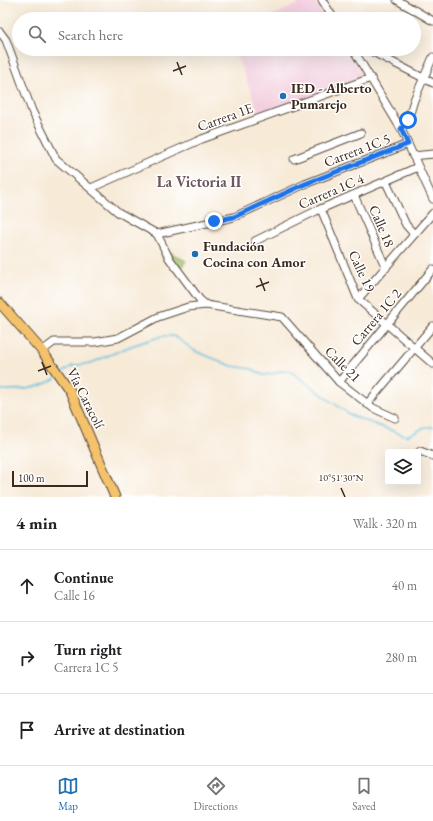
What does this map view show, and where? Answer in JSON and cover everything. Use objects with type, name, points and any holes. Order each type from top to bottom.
[{"type":"main road","name":"Vía Caracolí","points":[[0,303],[60,374],[70,391],[90,435],[115,497]]},
{"type":"street","points":[[322,0],[330,12]]},
{"type":"street","points":[[397,0],[417,12]]},
{"type":"street","points":[[421,15],[433,22]]},
{"type":"street","points":[[0,32],[6,40],[32,111],[56,159],[91,188],[104,201],[130,220],[157,234],[169,258],[200,300],[206,305]]},
{"type":"street","points":[[357,56],[401,129],[433,199]]},
{"type":"street","points":[[381,56],[433,83]]},
{"type":"street","points":[[401,129],[408,120],[433,57]]},
{"type":"street","name":"Carrera 1E","points":[[91,188],[202,139],[371,78]]},
{"type":"street","points":[[294,159],[361,133]]},
{"type":"street","name":"Carrera 1C 5","points":[[157,234],[234,217],[305,184],[408,144]]},
{"type":"street","points":[[414,156],[433,154]]},
{"type":"street","name":"Carrera 1C 4","points":[[255,241],[321,209],[418,167]]},
{"type":"street","points":[[386,182],[406,225],[414,234]]},
{"type":"street","name":"Calle 18","points":[[354,195],[386,268]]},
{"type":"street","name":"Calle 19","points":[[321,209],[358,299],[433,364]]},
{"type":"street","points":[[358,299],[433,213]]},
{"type":"street","name":"Carrera 1C 2","points":[[339,382],[387,323],[433,271]]},
{"type":"street","points":[[42,351],[54,342],[95,342],[118,338],[158,317],[188,307],[206,305]]},
{"type":"street","name":"Calle 21","points":[[206,305],[282,317],[339,382],[367,404],[395,418]]},
{"type":"street","points":[[367,404],[433,326]]},
{"type":"street","points":[[421,451],[433,456]]},
{"type":"shaded area","points":[[308,0],[314,0],[322,12],[280,12]]},
{"type":"shaded area","name":"IED - Alberto Pumarejo","points":[[237,56],[350,56],[364,78],[260,115]]},
{"type":"green space","points":[[169,252],[186,261],[181,268],[168,255]]},
{"type":"waterway","points":[[62,373],[72,366],[91,363],[131,346],[162,336],[174,336],[195,351],[232,366],[252,369],[263,375],[281,371],[290,371],[350,415],[406,436],[426,427],[433,427]]},
{"type":"waterway","points":[[0,390],[15,390],[36,387],[56,378]]},
{"type":"place","name":"IED - Alberto Pumarejo","points":[[283,96]]},
{"type":"place","name":"Fundación Cocina con Amor","points":[[195,254]]},
{"type":"district","name":"La Victoria II","points":[[199,181]]},
{"type":"route","points":[[214,221],[234,217],[305,184],[408,144],[401,129],[408,120]]}]
